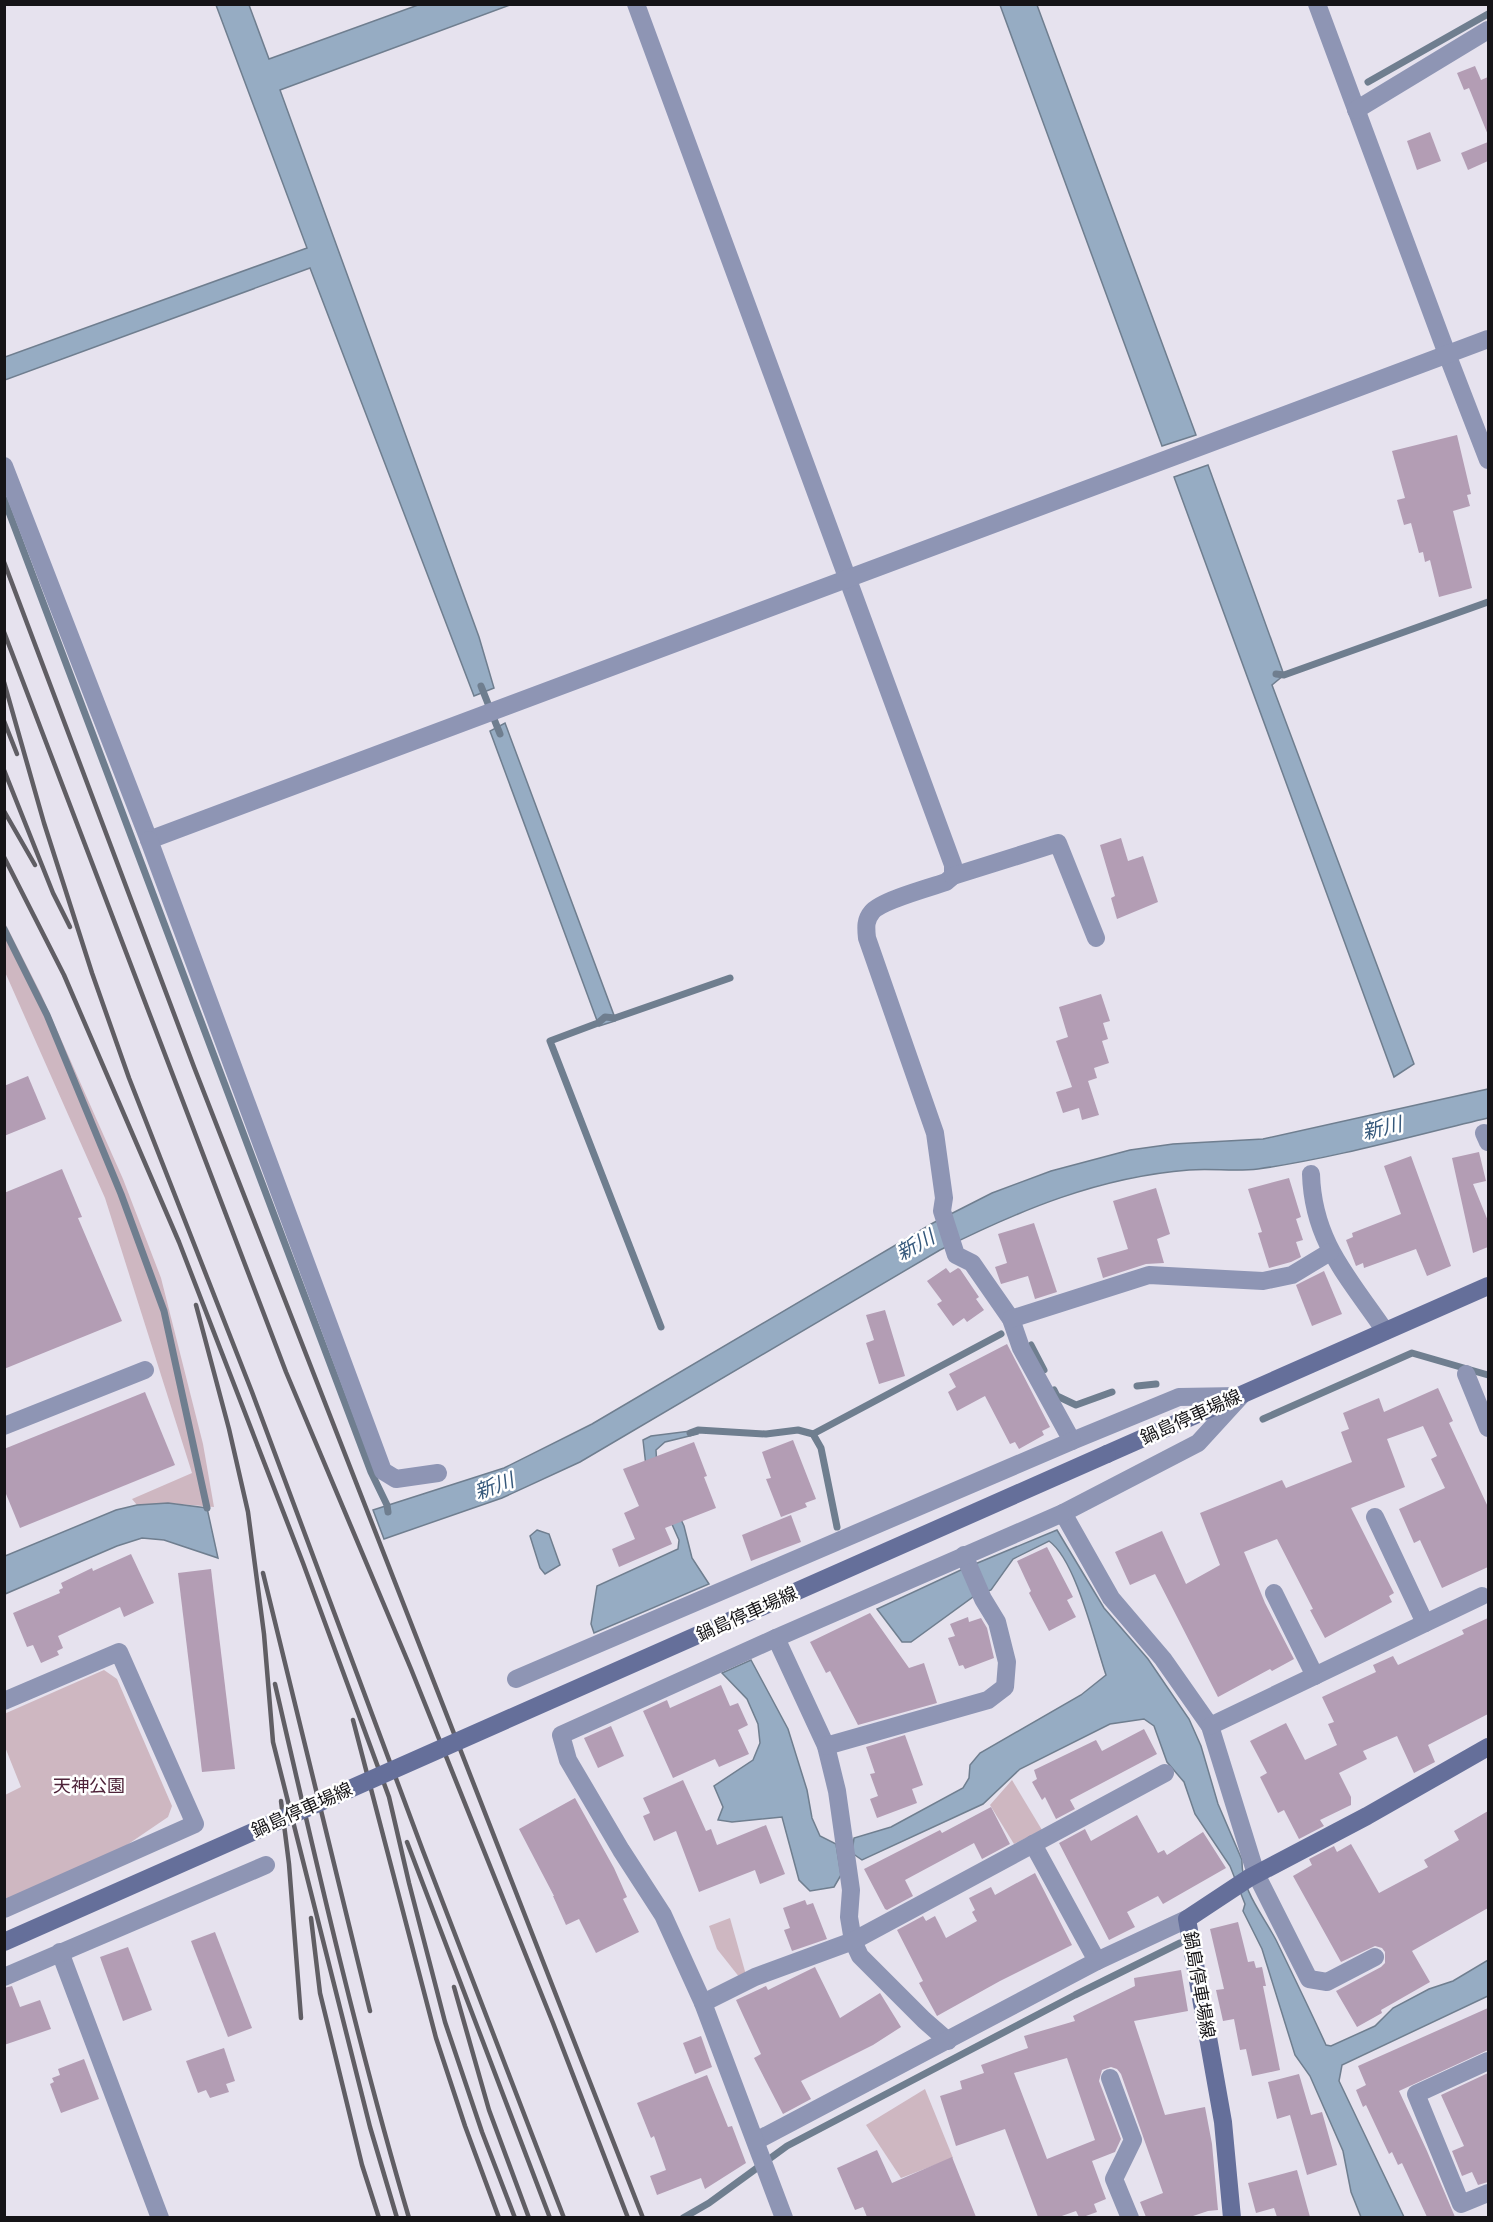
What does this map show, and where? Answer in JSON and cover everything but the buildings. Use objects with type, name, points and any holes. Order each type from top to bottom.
[{"type":"main road","name":"鍋島停車場線","points":[[4,1942],[1488,1286]]},
{"type":"main road","name":"鍋島停車場線","points":[[1232,2217],[1223,2122],[1187,1918],[1252,1876],[1366,1816],[1488,1747]]},
{"type":"street","points":[[636,4],[953,865],[953,876]]},
{"type":"street","points":[[1317,4],[1488,460]]},
{"type":"street","points":[[1356,110],[1488,30]]},
{"type":"street","points":[[149,840],[1488,339]]},
{"type":"street","points":[[4,466],[149,840],[383,1471],[396,1479],[438,1473]]},
{"type":"street","points":[[1072,1441],[1021,1348],[1011,1319],[972,1263],[956,1255],[942,1211],[944,1198],[935,1132],[867,938],[865,925],[873,910],[885,903],[946,882],[953,876],[1058,843],[1096,938]]},
{"type":"street","points":[[1311,1174],[1312,1197],[1318,1223],[1330,1252],[1385,1331]]},
{"type":"street","points":[[1011,1319],[1149,1275],[1263,1281],[1292,1275],[1330,1252]]},
{"type":"street","points":[[4,1426],[145,1370]]},
{"type":"street","points":[[1466,1374],[1488,1428]]},
{"type":"street","points":[[516,1679],[1179,1397],[1241,1396]]},
{"type":"street","points":[[784,2217],[703,2003],[663,1915],[621,1850],[568,1760],[561,1735],[776,1638],[966,1558],[1063,1513],[1198,1443],[1241,1396]]},
{"type":"street","points":[[1063,1513],[1110,1598],[1163,1659],[1210,1726],[1252,1876],[1309,1979],[1327,1982],[1375,1957]]},
{"type":"street","points":[[1375,1517],[1425,1623]]},
{"type":"street","points":[[826,1746],[988,1700],[1005,1687],[1007,1662],[997,1622],[983,1599],[966,1558]]},
{"type":"street","points":[[1274,1593],[1316,1676]]},
{"type":"street","points":[[1210,1726],[1482,1596]]},
{"type":"street","points":[[776,1638],[826,1746],[839,1803],[851,1890],[849,1917],[853,1941],[860,1956],[948,2042]]},
{"type":"street","points":[[4,1701],[120,1652],[195,1824],[4,1909]]},
{"type":"street","points":[[703,2003],[755,1977],[853,1941],[1165,1773]]},
{"type":"street","points":[[1033,1844],[1097,1961]]},
{"type":"street","points":[[4,1977],[266,1865]]},
{"type":"street","points":[[758,2147],[1097,1961],[1187,1918]]},
{"type":"street","points":[[60,1952],[160,2217]]},
{"type":"street","points":[[1488,2061],[1416,2094],[1464,2211],[1488,2193]]},
{"type":"street","points":[[1110,2078],[1133,2140],[1114,2179],[1130,2217]]},
{"type":"green space","points":[[4,921],[41,994],[123,1179],[161,1278],[203,1444],[214,1507],[168,1503],[137,1505],[132,1499],[192,1473],[105,1198],[5,972]]},
{"type":"green space","name":"天神公園","points":[[104,1670],[117,1679],[172,1806],[168,1817],[121,1849],[5,1900],[5,1795],[21,1787],[5,1747],[4,1714]]},
{"type":"green space","points":[[1012,1780],[1042,1830],[1014,1844],[990,1805]]},
{"type":"green space","points":[[730,1918],[746,1975],[740,1978],[717,1949],[709,1926]]},
{"type":"green space","points":[[925,2089],[953,2158],[901,2178],[866,2125]]},
{"type":"water","points":[[216,5],[249,5],[269,59],[418,5],[510,5],[280,90],[479,637],[494,688],[474,696],[310,268],[5,380],[5,357],[307,248]]},
{"type":"water","points":[[1000,5],[1037,5],[1196,435],[1162,446]]},
{"type":"water","points":[[1208,465],[1284,675],[1272,685],[1414,1064],[1394,1077],[1174,477]]},
{"type":"water","points":[[505,723],[615,1021],[599,1026],[490,731]]},
{"type":"water","name":"新川","points":[[1488,1089],[1488,1118],[1345,1153],[1287,1164],[1249,1170],[1189,1170],[1123,1180],[1030,1209],[940,1250],[580,1462],[502,1498],[384,1539],[373,1510],[504,1468],[592,1424],[933,1223],[992,1193],[1051,1171],[1130,1150],[1173,1144],[1263,1139]]},
{"type":"water","points":[[698,1430],[698,1434],[665,1442],[656,1450],[657,1467],[684,1526],[692,1558],[709,1584],[594,1633],[591,1624],[597,1586],[678,1549],[679,1540],[646,1466],[643,1440],[651,1436]]},
{"type":"water","points":[[168,1503],[207,1508],[218,1558],[164,1540],[142,1538],[117,1546],[5,1594],[5,1556],[116,1510],[137,1505]]},
{"type":"water","points":[[537,1530],[549,1534],[560,1565],[545,1574],[540,1568],[530,1536]]},
{"type":"water","points":[[1057,1530],[1104,1608],[1148,1659],[1189,1719],[1201,1746],[1218,1804],[1242,1860],[1249,1892],[1276,1940],[1326,2045],[1331,2046],[1375,2026],[1393,2008],[1429,1989],[1453,1981],[1488,1960],[1488,1996],[1342,2065],[1339,2081],[1404,2217],[1361,2217],[1351,2192],[1343,2151],[1310,2076],[1295,2055],[1262,1949],[1243,1911],[1245,1904],[1230,1866],[1195,1814],[1184,1782],[1167,1762],[1154,1726],[1144,1719],[1110,1724],[1020,1769],[983,1804],[862,1860],[852,1853],[854,1838],[891,1827],[963,1788],[969,1778],[970,1765],[980,1753],[1081,1695],[1106,1675],[1076,1583],[1059,1551],[1049,1541],[1013,1559],[991,1590],[973,1597],[911,1642],[902,1642],[877,1609],[963,1569]]},
{"type":"water","points":[[751,1660],[788,1729],[807,1790],[812,1818],[820,1836],[836,1844],[841,1875],[834,1887],[810,1891],[799,1880],[782,1817],[732,1822],[718,1820],[723,1807],[714,1786],[753,1760],[760,1743],[758,1724],[747,1699],[722,1673]]},
{"type":"waterway","points":[[1368,82],[1488,14]]},
{"type":"waterway","points":[[4,499],[388,1512]]},
{"type":"waterway","points":[[1276,674],[1284,675],[1488,602]]},
{"type":"waterway","points":[[481,686],[500,734]]},
{"type":"waterway","points":[[4,929],[47,1015],[121,1194],[164,1311],[207,1508]]},
{"type":"waterway","points":[[661,1327],[550,1041],[598,1023],[605,1017],[615,1018],[730,978]]},
{"type":"waterway","points":[[813,1434],[1001,1334]]},
{"type":"waterway","points":[[1031,1345],[1044,1370]]},
{"type":"waterway","points":[[1263,1419],[1412,1353],[1488,1375]]},
{"type":"waterway","points":[[1137,1386],[1156,1384]]},
{"type":"waterway","points":[[1054,1390],[1057,1396],[1076,1405],[1112,1392]]},
{"type":"waterway","points":[[690,1433],[698,1430],[766,1434],[798,1430],[813,1434],[821,1448],[837,1527]]},
{"type":"waterway","points":[[683,2218],[709,2203],[787,2146],[1075,1995],[1180,1943]]},
{"type":"railway","points":[[4,562],[194,1067],[643,2218]]},
{"type":"railway","points":[[4,632],[286,1372],[411,1669],[553,2023],[628,2218]]},
{"type":"railway","points":[[4,682],[44,823],[92,973],[129,1078],[252,1392],[423,1851],[564,2218]]},
{"type":"railway","points":[[4,721],[17,754]]},
{"type":"railway","points":[[4,770],[53,893],[70,927]]},
{"type":"railway","points":[[4,811],[35,865]]},
{"type":"railway","points":[[4,857],[64,975],[179,1242],[303,1563],[389,1797],[445,2022],[482,2132],[515,2218]]},
{"type":"railway","points":[[196,1305],[248,1512],[264,1634],[273,1742],[370,2127],[397,2218]]},
{"type":"railway","points":[[263,1573],[370,2011]]},
{"type":"railway","points":[[275,1684],[355,2019],[409,2218]]},
{"type":"railway","points":[[353,1720],[436,2038],[499,2218]]},
{"type":"railway","points":[[281,1801],[289,1864],[301,2018]]},
{"type":"railway","points":[[407,1842],[550,2218]]},
{"type":"railway","points":[[311,1918],[320,1993],[362,2165],[379,2218]]},
{"type":"railway","points":[[454,1987],[489,2110],[529,2218]]}]
